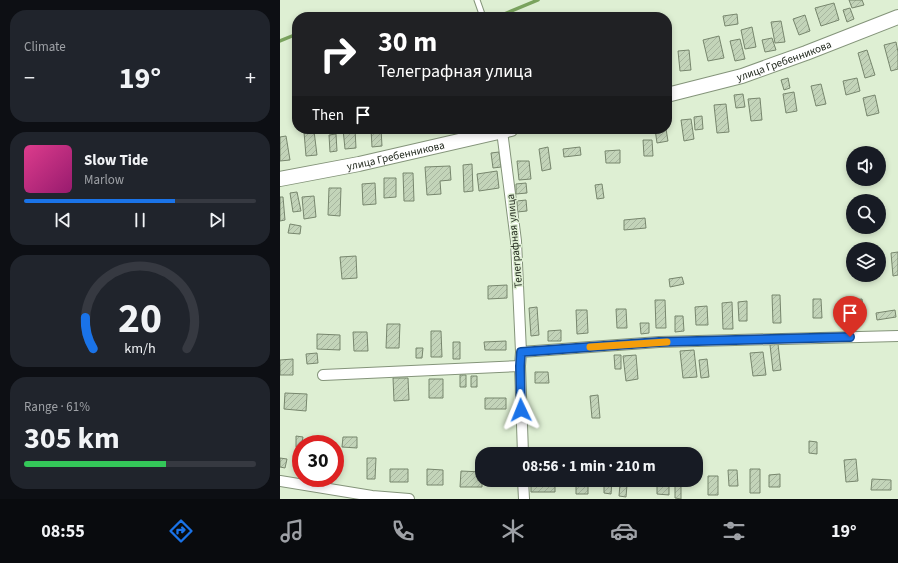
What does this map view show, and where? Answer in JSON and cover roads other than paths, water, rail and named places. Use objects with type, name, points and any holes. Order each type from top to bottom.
[{"type":"street","name":"улица Гребенникова","points":[[672,94],[742,76],[898,17]]},
{"type":"street","name":"улица Гребенникова","points":[[280,179],[359,164],[490,134]]},
{"type":"street","name":"Телеграфная улица","points":[[507,134],[516,241],[521,352],[520,366],[523,447]]},
{"type":"street","points":[[521,352],[659,342],[898,336]]},
{"type":"street","points":[[323,375],[520,366]]},
{"type":"street","points":[[280,481],[372,496],[409,499]]},
{"type":"street","points":[[523,487],[524,499]]},
{"type":"lane","points":[[477,0],[481,12]]},
{"type":"waterway","points":[[509,12],[538,0]]},
{"type":"waterway","points":[[280,41],[292,36]]}]
